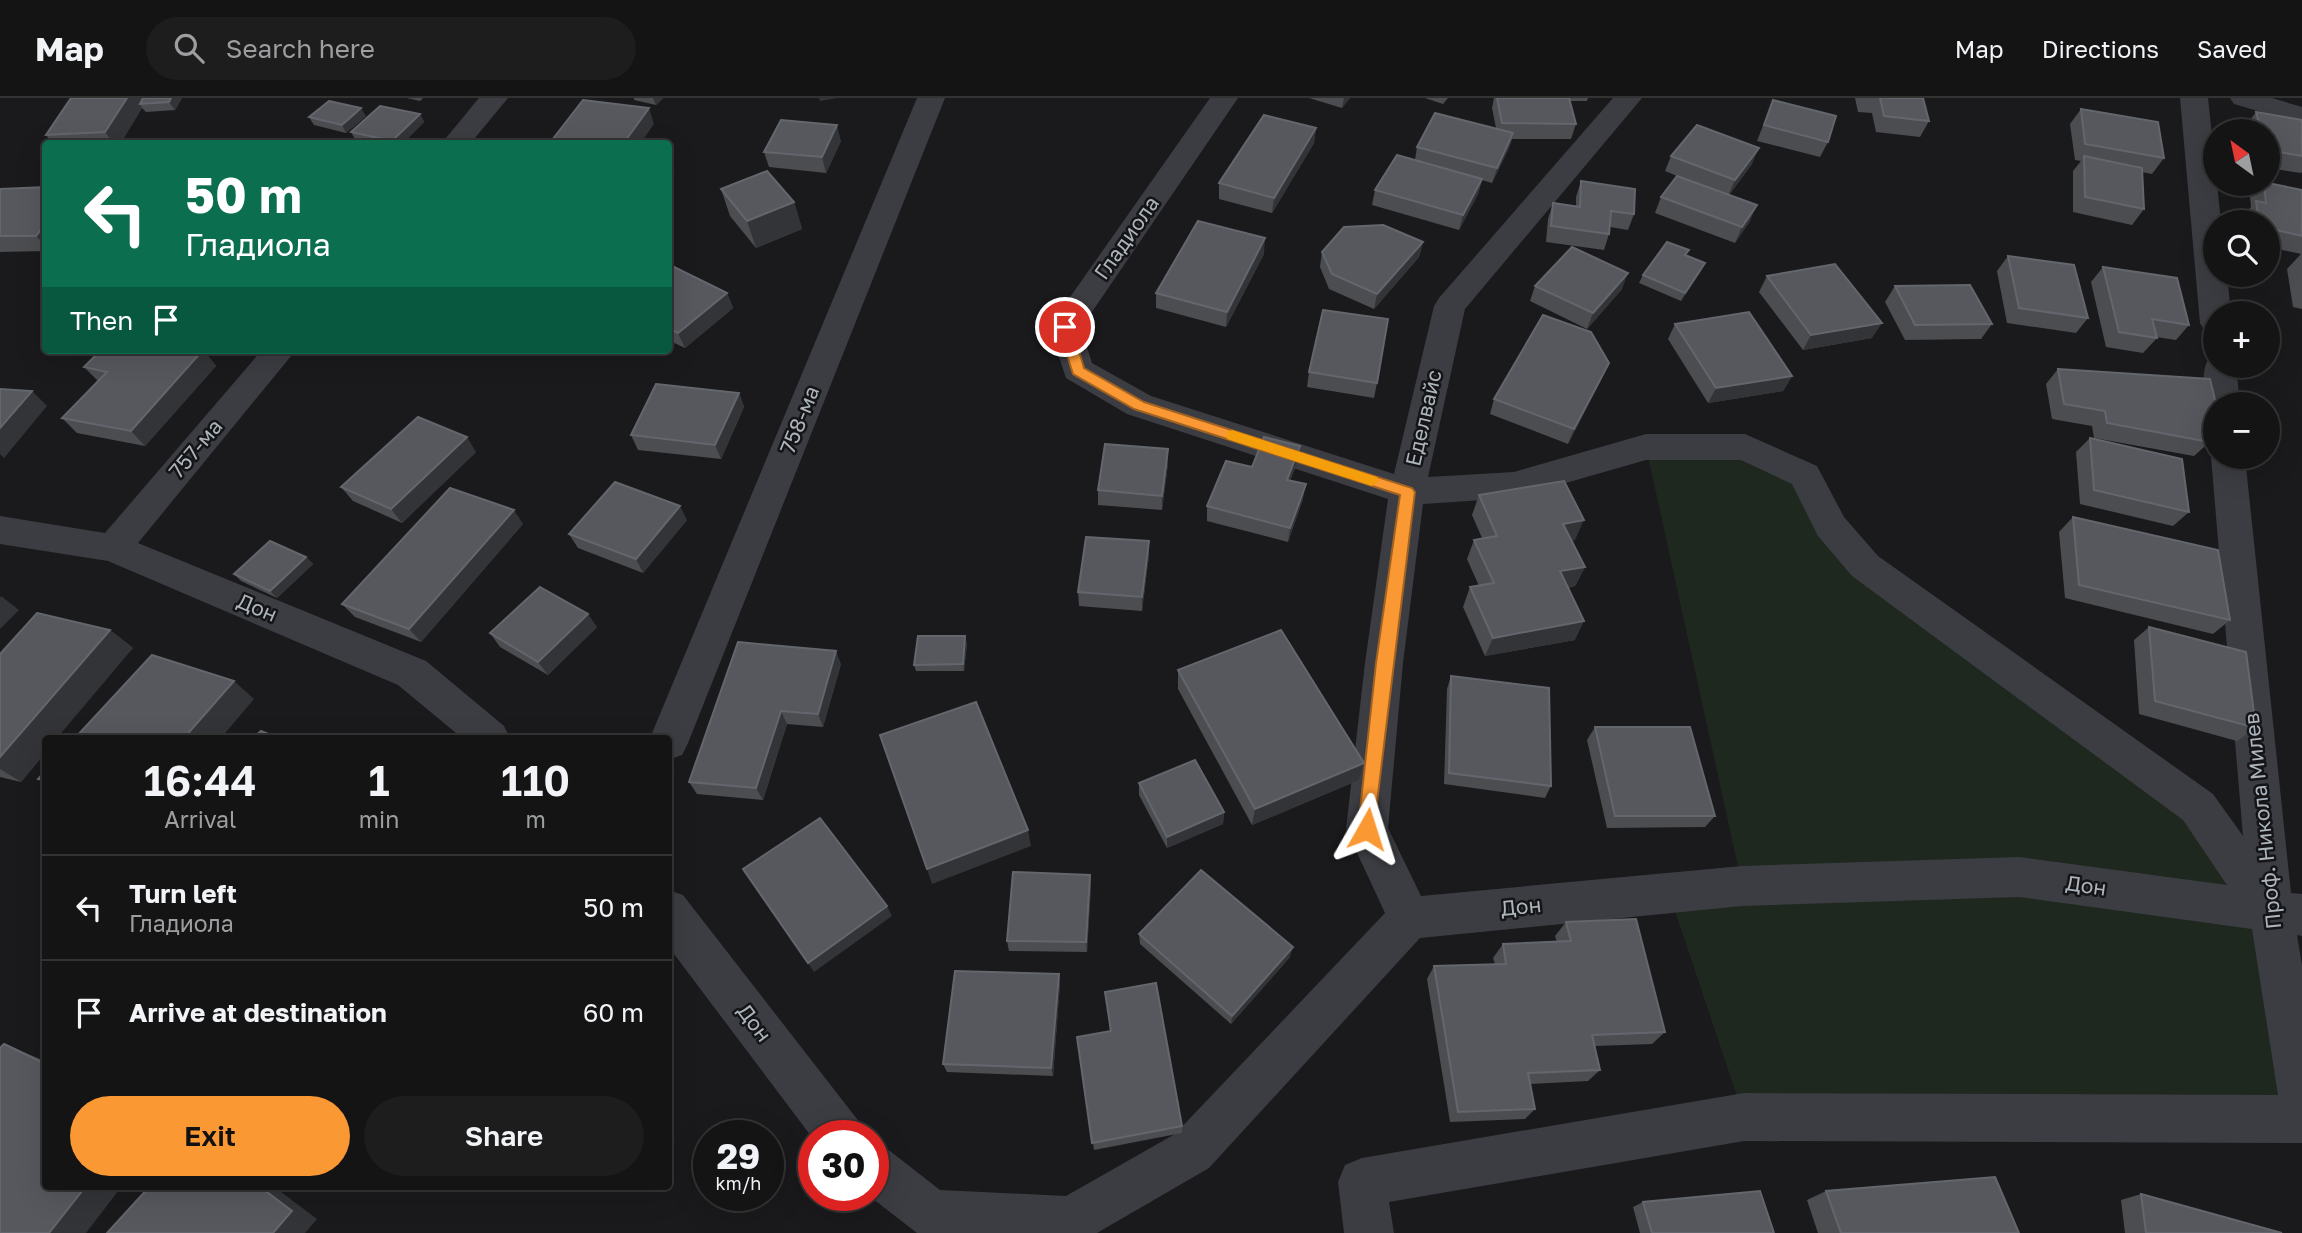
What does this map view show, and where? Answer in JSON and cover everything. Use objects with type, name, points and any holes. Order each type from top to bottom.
[{"type":"street","points":[[458,140],[494,98]]},
{"type":"street","name":"758-ма","points":[[671,735],[931,98]]},
{"type":"street","name":"Гладиола","points":[[1224,98],[1065,327],[1078,370],[1139,405],[1407,492]]},
{"type":"street","name":"Еделвайс","points":[[1409,918],[1367,829],[1384,663],[1407,492],[1450,306],[1628,98]]},
{"type":"street","points":[[2194,98],[2214,301]]},
{"type":"street","points":[[2244,98],[2302,116]]},
{"type":"street","name":"757-ма","points":[[113,548],[277,354]]},
{"type":"street","points":[[1407,492],[1514,485],[1646,447],[1745,447],[1805,475],[1830,526],[1865,566],[2198,807],[2286,914]]},
{"type":"street","name":"Проф. Никола Милев","points":[[2230,469],[2286,914],[2302,1100]]},
{"type":"street","name":"Дон","points":[[0,530],[113,548],[412,673],[486,735]]},
{"type":"street","name":"Дон","points":[[1409,918],[1742,886],[2019,877],[2286,914]]},
{"type":"street","name":"Дон","points":[[672,915],[828,1120]]},
{"type":"street","points":[[889,1181],[930,1214],[1070,1221],[1192,1151],[1409,918]]},
{"type":"street","points":[[1369,1233],[1362,1182],[1744,1117],[2302,1119]]},
{"type":"shaded area","points":[[1646,447],[1745,447],[1805,475],[1831,526],[2198,807],[2271,912],[2302,1100],[1744,1117],[1669,893],[1742,885]]},
{"type":"building","points":[[71,98],[127,98],[105,132],[46,135]]},
{"type":"building","points":[[143,98],[171,98],[169,102],[140,104]]},
{"type":"building","points":[[1497,98],[1569,98],[1576,124],[1502,123]]},
{"type":"building","points":[[1880,98],[1923,98],[1929,121],[1884,116]]},
{"type":"building","points":[[583,100],[649,108],[626,140],[552,140]]},
{"type":"building","points":[[1773,100],[1836,116],[1828,142],[1764,125]]},
{"type":"building","points":[[329,101],[361,108],[342,125],[309,117]]},
{"type":"building","points":[[380,106],[420,114],[393,140],[351,132]]},
{"type":"building","points":[[2081,109],[2158,122],[2164,158],[2085,144]]},
{"type":"building","points":[[2256,112],[2302,120],[2302,156],[2280,152],[2280,119],[2258,119]]},
{"type":"building","points":[[1435,113],[1513,133],[1497,168],[1417,147]]},
{"type":"building","points":[[1264,115],[1316,128],[1274,198],[1219,183]]},
{"type":"building","points":[[781,120],[837,125],[822,157],[764,152]]},
{"type":"building","points":[[1697,125],[1759,148],[1735,180],[1671,156]]},
{"type":"building","points":[[1397,155],[1482,179],[1463,215],[1375,190]]},
{"type":"building","points":[[2084,156],[2142,168],[2144,209],[2085,197]]},
{"type":"building","points":[[767,171],[794,202],[747,221],[721,189]]},
{"type":"building","points":[[1677,176],[1757,205],[1742,227],[1661,197]]},
{"type":"building","points":[[1581,181],[1635,189],[1634,214],[1611,211],[1609,234],[1551,226],[1553,203],[1580,207]]},
{"type":"building","points":[[2280,185],[2302,190],[2302,236],[2280,231],[2280,210],[2257,210],[2256,201],[2266,203],[2265,196],[2280,196]]},
{"type":"building","points":[[42,187],[42,228],[36,236],[0,236],[0,189]]},
{"type":"building","points":[[1198,221],[1265,238],[1227,312],[1156,293]]},
{"type":"building","points":[[1383,225],[1423,242],[1377,294],[1332,274],[1322,252],[1344,227]]},
{"type":"building","points":[[1667,242],[1689,250],[1685,255],[1705,263],[1685,293],[1643,275]]},
{"type":"building","points":[[1572,247],[1628,273],[1593,313],[1535,286]]},
{"type":"building","points":[[2008,256],[2074,265],[2088,318],[2019,308]]},
{"type":"building","points":[[1835,264],[1882,323],[1811,335],[1767,276]]},
{"type":"building","points":[[672,266],[727,293],[678,333],[672,330]]},
{"type":"building","points":[[2103,267],[2177,278],[2189,325],[2152,319],[2157,338],[2119,332]]},
{"type":"building","points":[[1970,285],[1992,324],[1915,325],[1895,286]]},
{"type":"building","points":[[1323,310],[1388,319],[1377,383],[1309,372]]},
{"type":"building","points":[[1749,312],[1792,376],[1716,388],[1675,324]]},
{"type":"building","points":[[1543,315],[1591,332],[1609,363],[1574,429],[1494,399]]},
{"type":"building","points":[[97,354],[199,354],[131,431],[62,418],[107,372],[84,367]]},
{"type":"building","points":[[2058,369],[2210,379],[2213,392],[2203,392],[2203,441],[2107,423],[2105,411],[2064,404]]},
{"type":"building","points":[[656,384],[739,393],[715,445],[631,435]]},
{"type":"building","points":[[0,389],[32,391],[0,428]]},
{"type":"building","points":[[418,417],[467,437],[391,509],[341,487]]},
{"type":"building","points":[[1264,437],[1300,446],[1287,480],[1306,484],[1290,528],[1207,506],[1226,461],[1252,467]]},
{"type":"building","points":[[2090,438],[2182,459],[2189,512],[2094,490]]},
{"type":"building","points":[[1105,444],[1168,449],[1162,496],[1098,490]]},
{"type":"building","points":[[1564,481],[1584,520],[1563,524],[1585,567],[1560,571],[1584,621],[1493,638],[1470,587],[1494,583],[1474,540],[1497,536],[1479,495]]},
{"type":"building","points":[[615,482],[680,506],[636,559],[569,534]]},
{"type":"building","points":[[450,488],[514,510],[409,629],[342,604]]},
{"type":"building","points":[[2073,517],[2218,550],[2230,620],[2079,585]]},
{"type":"building","points":[[1086,537],[1149,541],[1142,597],[1078,592]]},
{"type":"building","points":[[270,541],[306,557],[270,591],[234,574]]},
{"type":"building","points":[[540,587],[588,614],[538,662],[490,633]]},
{"type":"building","points":[[37,613],[110,630],[0,757],[0,654]]},
{"type":"building","points":[[2149,627],[2246,652],[2256,728],[2155,701]]},
{"type":"building","points":[[1281,630],[1364,763],[1255,809],[1178,670]]},
{"type":"building","points":[[918,636],[965,636],[963,664],[914,665]]},
{"type":"building","points":[[738,642],[836,651],[818,714],[781,711],[756,788],[689,782]]},
{"type":"building","points":[[152,655],[234,681],[187,735],[78,735]]},
{"type":"building","points":[[1451,676],[1549,688],[1551,786],[1449,773]]},
{"type":"building","points":[[976,702],[1028,830],[927,869],[880,735]]},
{"type":"building","points":[[1595,727],[1690,727],[1715,816],[1615,816]]},
{"type":"building","points":[[1195,760],[1224,812],[1167,837],[1139,783]]},
{"type":"building","points":[[820,818],[887,906],[808,963],[743,869]]},
{"type":"building","points":[[1201,870],[1293,947],[1232,1016],[1139,934]]},
{"type":"building","points":[[1013,872],[1090,875],[1086,942],[1007,941]]},
{"type":"building","points":[[1636,919],[1665,1032],[1592,1035],[1600,1070],[1528,1073],[1535,1109],[1458,1112],[1434,966],[1506,964],[1503,944],[1571,941],[1566,922]]},
{"type":"building","points":[[955,971],[1059,974],[1051,1068],[943,1064]]},
{"type":"building","points":[[1156,983],[1182,1126],[1092,1143],[1077,1037],[1111,1031],[1105,992]]},
{"type":"building","points":[[4,1044],[42,1062],[42,1190],[83,1190],[49,1233],[0,1233],[0,1048]]},
{"type":"building","points":[[1995,1177],[2019,1233],[1841,1233],[1826,1191]]},
{"type":"building","points":[[146,1190],[264,1190],[292,1211],[273,1233],[107,1233]]},
{"type":"building","points":[[1760,1191],[1774,1233],[1652,1233],[1643,1202]]},
{"type":"building","points":[[2141,1194],[2282,1233],[2146,1233]]},
{"type":"slow traffic","points":[[1232,435],[1372,481]]},
{"type":"route","points":[[1065,327],[1078,370],[1139,405],[1407,492],[1384,663],[1367,829]]}]
